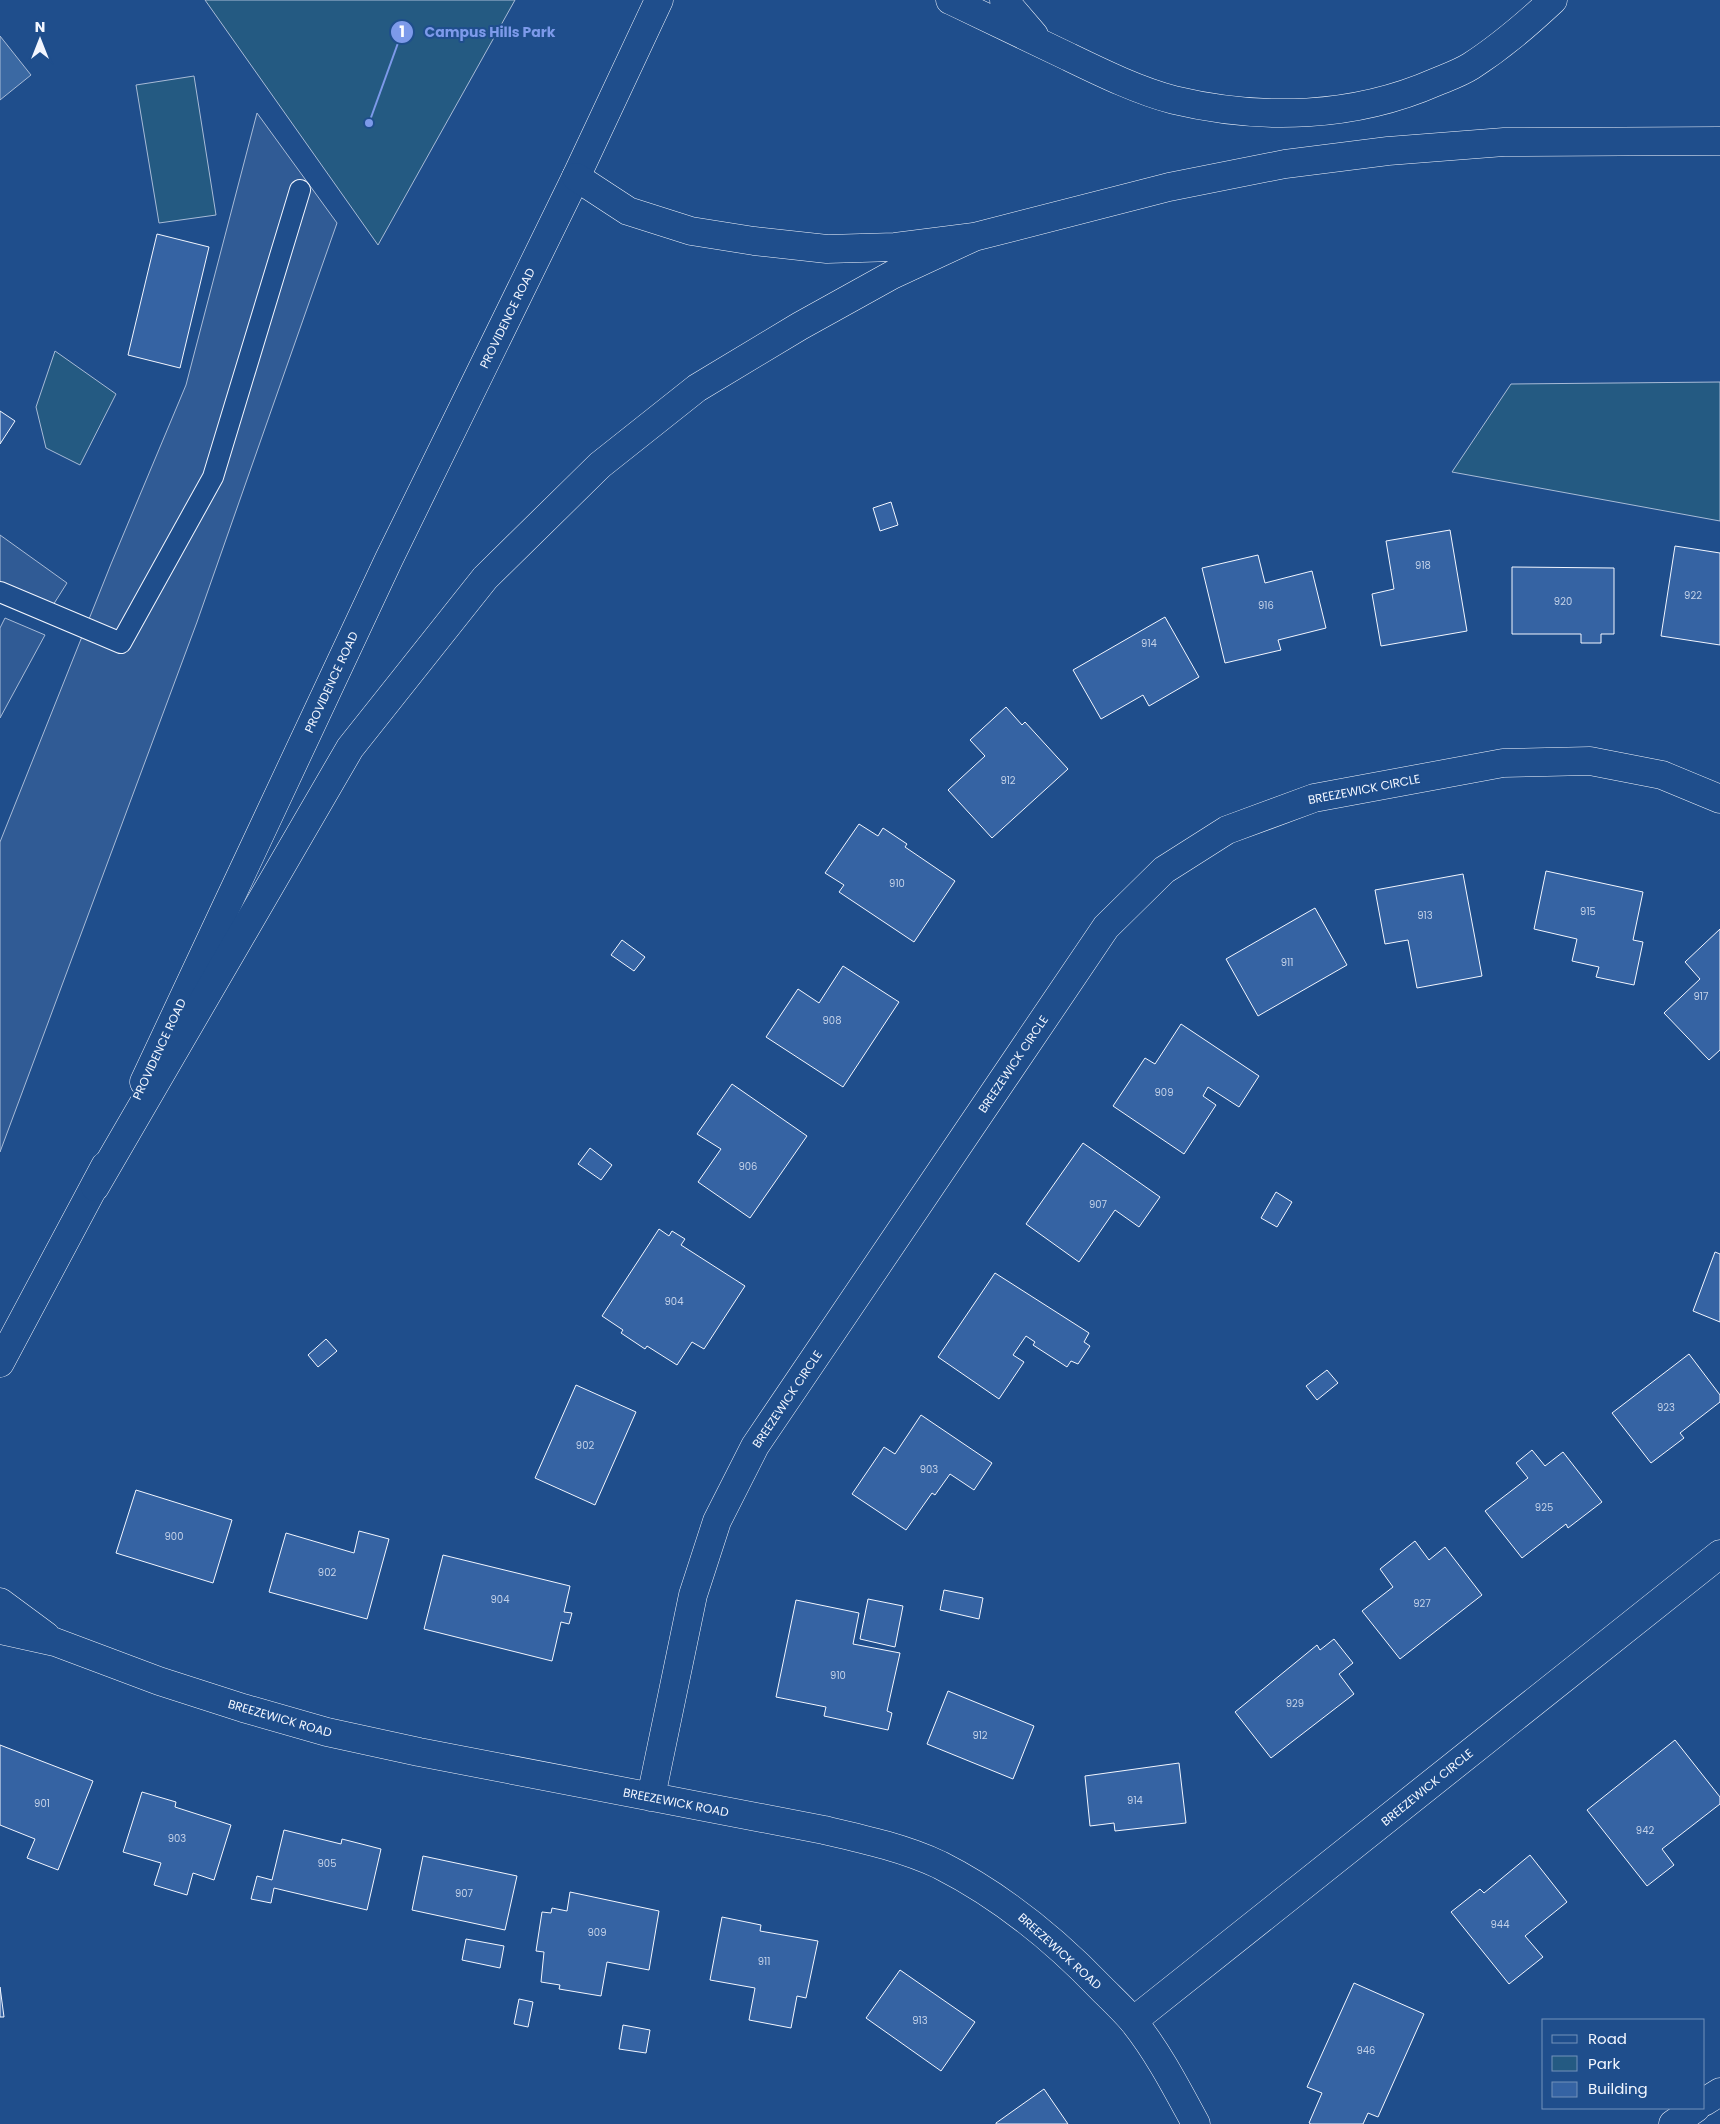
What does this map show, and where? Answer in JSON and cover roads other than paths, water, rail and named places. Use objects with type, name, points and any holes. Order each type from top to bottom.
[{"type":"main road","name":"PROVIDENCE ROAD","points":[[0,1363],[95,1187],[388,560],[576,176],[659,0]]},
{"type":"main road","points":[[950,0],[1108,76],[1173,100],[1239,111],[1302,114],[1335,111],[1378,103],[1418,90],[1469,67],[1514,37],[1553,0]]},
{"type":"main road","points":[[1004,0],[1042,44]]},
{"type":"main road","points":[[576,176],[628,211],[691,231],[754,241],[826,249],[894,247],[974,237],[1169,187],[1294,163],[1388,151],[1504,142],[1720,141]]},
{"type":"main road","points":[[95,1187],[350,748],[484,578],[600,465],[697,388],[800,326],[892,275],[974,237]]},
{"type":"main road","name":"BREEZEWICK CIRCLE","points":[[651,1797],[694,1595],[717,1521],[755,1446],[1106,926],[1164,870],[1227,830],[1314,798],[1503,763],[1590,761],[1662,775],[1720,799]]},
{"type":"main road","name":"BREEZEWICK CIRCLE","points":[[1133,2021],[1720,1554]]},
{"type":"main road","name":"BREEZEWICK ROAD","points":[[0,1602],[56,1642]]},
{"type":"main road","name":"BREEZEWICK ROAD","points":[[0,1630],[56,1642],[168,1684],[242,1708],[327,1732],[419,1752],[824,1830],[882,1844],[938,1865],[983,1889],[1032,1923],[1085,1971],[1133,2021],[1167,2072],[1196,2124]]},
{"type":"main road","points":[[1705,2101],[1720,2092]]},
{"type":"main road","points":[[1673,2124],[1695,2109]]},
{"type":"lane","points":[[0,592],[121,644],[213,477],[300,190]]},
{"type":"place","name":"Campus Hills Park","points":[[369,123]]}]
